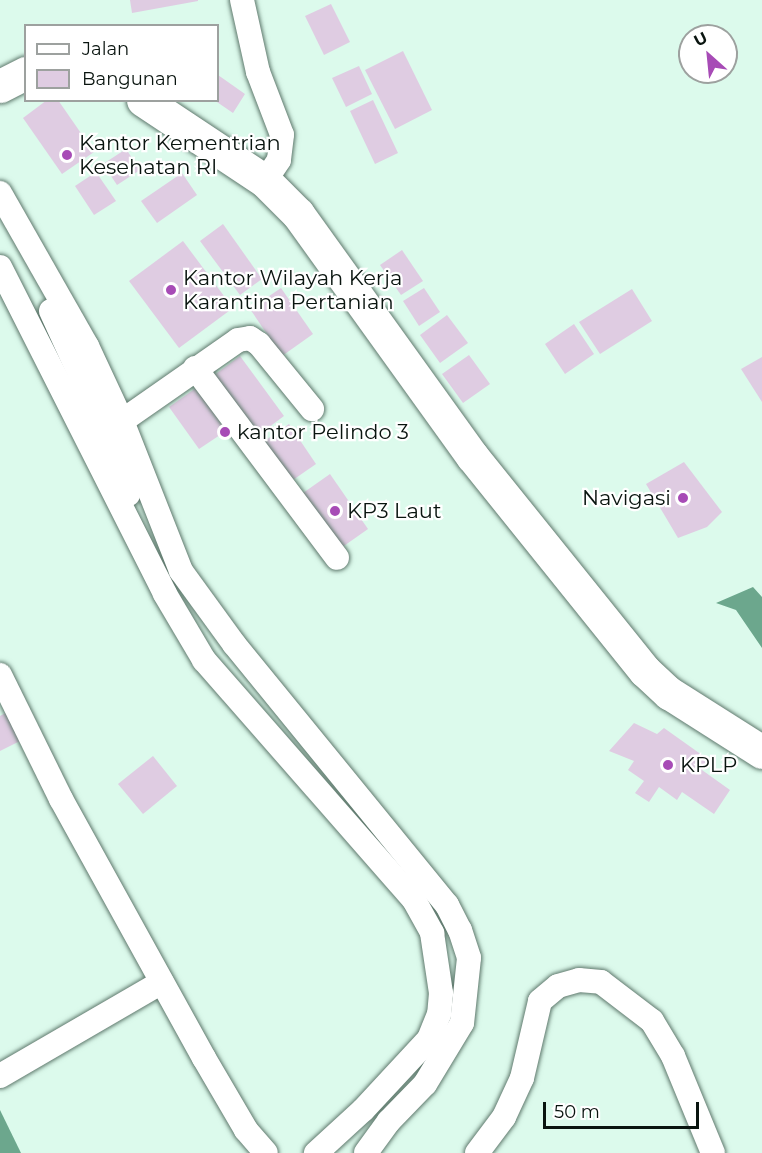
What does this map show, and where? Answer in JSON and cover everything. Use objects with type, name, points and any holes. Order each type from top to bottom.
[{"type":"highway","points":[[0,86],[24,74]]},
{"type":"highway","points":[[146,102],[265,181],[298,214],[472,456],[645,671],[669,693],[762,752]]},
{"type":"street","points":[[242,0],[258,72],[282,135],[279,160],[265,181]]},
{"type":"street","points":[[0,193],[87,346],[122,421],[181,571],[234,645],[447,905],[460,930],[469,958],[462,1023],[425,1084],[389,1121],[366,1153]]},
{"type":"street","points":[[0,199],[117,455],[127,484],[135,532]]},
{"type":"street","points":[[0,267],[135,532],[204,660],[414,900],[432,933],[441,993],[439,1014],[429,1039],[363,1110],[316,1153]]},
{"type":"street","points":[[122,421],[238,340],[250,338],[260,344],[312,409]]},
{"type":"street","points":[[195,368],[338,558]]},
{"type":"street","points":[[0,675],[61,799],[162,982],[246,1131],[266,1153]]},
{"type":"street","points":[[477,1153],[504,1117],[522,1078],[540,1001],[558,986],[579,980],[601,982],[652,1021],[673,1056],[713,1153]]},
{"type":"street","points":[[0,1076],[162,982]]},
{"type":"shaded area","points":[[753,587],[762,597],[762,648],[736,610],[716,603]]},
{"type":"shaded area","points":[[0,1110],[21,1153],[0,1153]]},
{"type":"building","points":[[130,0],[198,0],[198,1],[132,13]]},
{"type":"building","points":[[331,4],[350,42],[324,55],[305,16]]},
{"type":"building","points":[[403,51],[432,110],[395,129],[365,70]]},
{"type":"building","points":[[359,66],[372,94],[346,107],[332,78]]},
{"type":"building","points":[[219,76],[245,94],[233,113],[217,102],[219,102]]},
{"type":"building","points":[[373,100],[398,153],[375,164],[350,111]]},
{"type":"building","points":[[44,102],[59,102],[94,152],[62,174],[23,118]]},
{"type":"building","points":[[126,149],[140,170],[117,185],[103,164]]},
{"type":"building","points":[[96,172],[116,201],[94,215],[75,186]]},
{"type":"building","points":[[182,173],[197,195],[157,223],[141,201]]},
{"type":"building","points":[[223,224],[262,279],[240,295],[200,241]]},
{"type":"building","points":[[183,241],[233,308],[179,348],[129,281]]},
{"type":"building","points":[[402,250],[423,281],[401,295],[380,265]]},
{"type":"building","points":[[281,288],[313,334],[282,356],[250,309]]},
{"type":"building","points":[[424,288],[440,312],[419,326],[403,301]]},
{"type":"building","points":[[632,289],[652,321],[600,354],[579,322]]},
{"type":"building","points":[[447,315],[468,343],[440,363],[420,335]]},
{"type":"building","points":[[574,324],[594,354],[565,374],[545,344]]},
{"type":"building","points":[[469,355],[490,384],[463,403],[442,374]]},
{"type":"building","points":[[240,356],[284,416],[257,436],[213,376]]},
{"type":"building","points":[[762,357],[762,402],[741,369]]},
{"type":"building","points":[[196,388],[226,431],[199,449],[169,407]]},
{"type":"building","points":[[289,424],[316,464],[290,482],[263,442]]},
{"type":"building","name":"Navigasi","points":[[684,462],[722,512],[707,527],[678,538],[646,484]]},
{"type":"building","name":"KP3 Laut","points":[[330,474],[368,529],[341,548],[303,493]]},
{"type":"building","points":[[9,711],[24,739],[0,751],[0,716]]},
{"type":"building","name":"KPLP","points":[[634,723],[657,734],[664,728],[709,760],[702,770],[730,790],[714,814],[682,792],[677,800],[659,787],[649,802],[635,793],[644,781],[628,770],[634,761],[609,751]]},
{"type":"building","points":[[153,756],[177,786],[143,814],[118,784]]},
{"type":"place","name":"Kantor Kementrian Kesehatan RI","points":[[67,155]]},
{"type":"place","name":"Kantor Wilayah Kerja Karantina Pertanian","points":[[171,290]]},
{"type":"place","name":"kantor Pelindo 3","points":[[225,432]]},
{"type":"place","name":"Navigasi","points":[[683,498]]},
{"type":"place","name":"KP3 Laut","points":[[335,511]]},
{"type":"place","name":"KPLP","points":[[668,765]]}]
